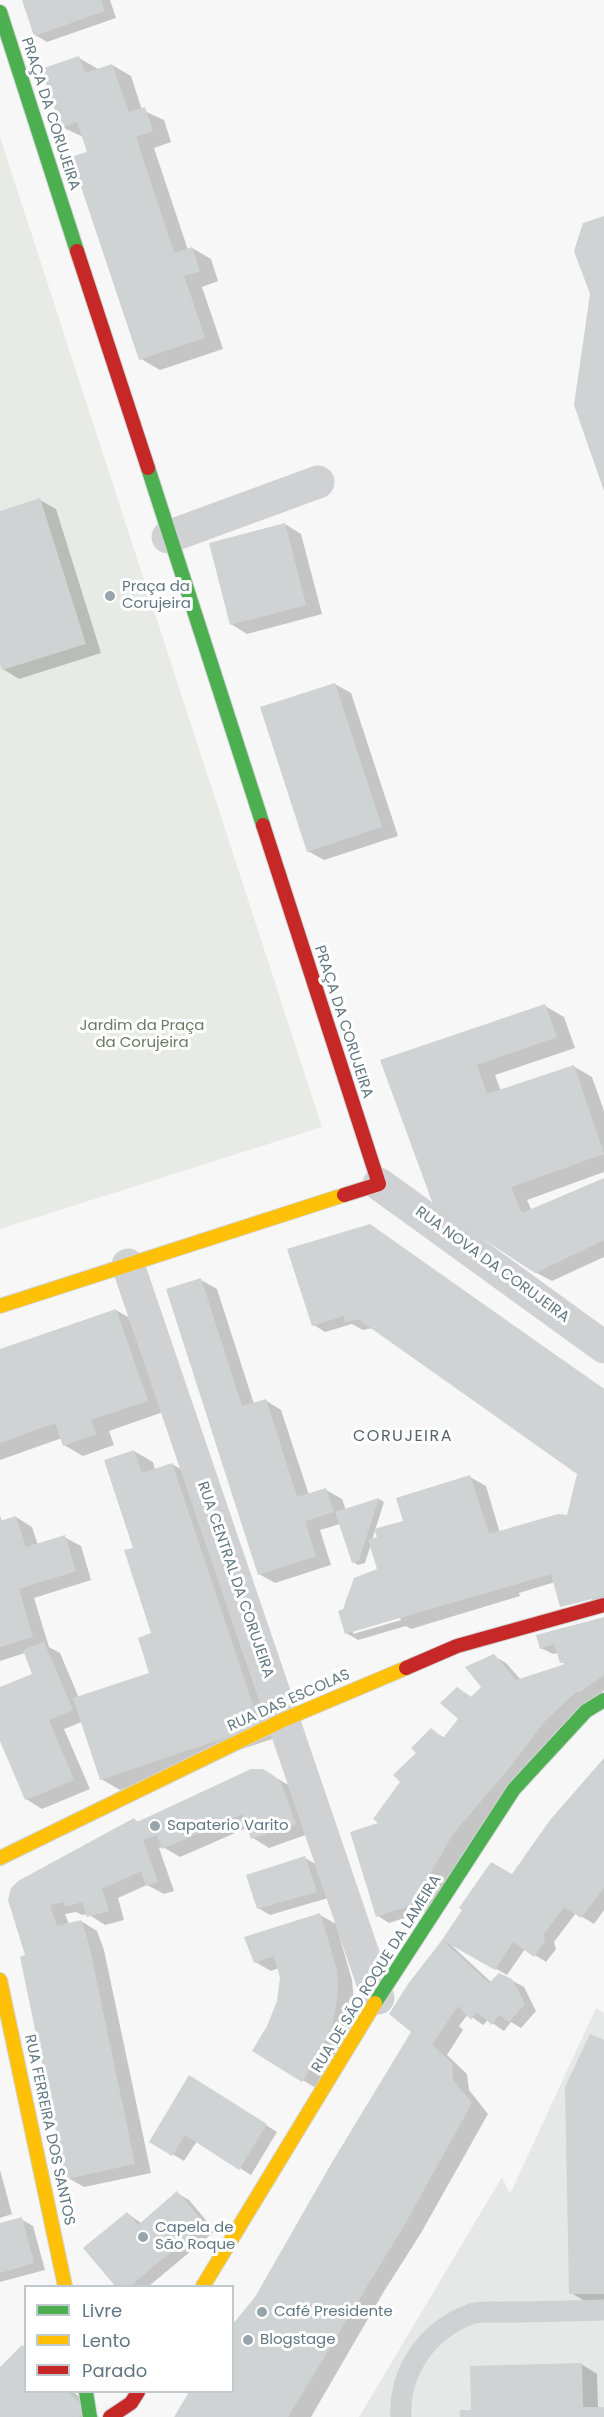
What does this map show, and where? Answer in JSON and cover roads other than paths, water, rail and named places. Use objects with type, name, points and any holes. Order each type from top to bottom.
[{"type":"street","name":"PRAÇA DA CORUJEIRA","points":[[0,12],[379,1184]]},
{"type":"street","points":[[168,537],[318,482]]},
{"type":"street","points":[[0,1306],[379,1184]]},
{"type":"street","name":"RUA NOVA DA CORUJEIRA","points":[[379,1184],[604,1347]]},
{"type":"street","name":"RUA CENTRAL DA CORUJEIRA","points":[[128,1265],[378,1998]]},
{"type":"street","name":"RUA DAS ESCOLAS","points":[[0,1858],[283,1720],[457,1646],[604,1605]]},
{"type":"street","name":"RUA DE SÃO ROQUE DA LAMEIRA","points":[[204,2285],[378,1998],[514,1789],[585,1711],[604,1700]]},
{"type":"street","name":"RUA FERREIRA DOS SANTOS","points":[[0,1980],[65,2285]]},
{"type":"street","points":[[86,2393],[90,2417]]},
{"type":"street","points":[[110,2417],[133,2404]]},
{"type":"lane","points":[[401,2417],[400,2400],[413,2360],[427,2342],[446,2327],[472,2313],[604,2310]]},
{"type":"place","name":"Praça da Corujeira","points":[[110,596]]},
{"type":"place","name":"Sapaterio Varito","points":[[155,1826]]},
{"type":"place","name":"Capela de São Roque","points":[[143,2237]]},
{"type":"place","name":"Café Presidente","points":[[262,2312]]},
{"type":"place","name":"Blogstage","points":[[248,2340]]},
{"type":"district","name":"CORUJEIRA","points":[[403,1437]]},
{"type":"park label","name":"Jardim da Praça da Corujeira","points":[[142,1034]]}]
